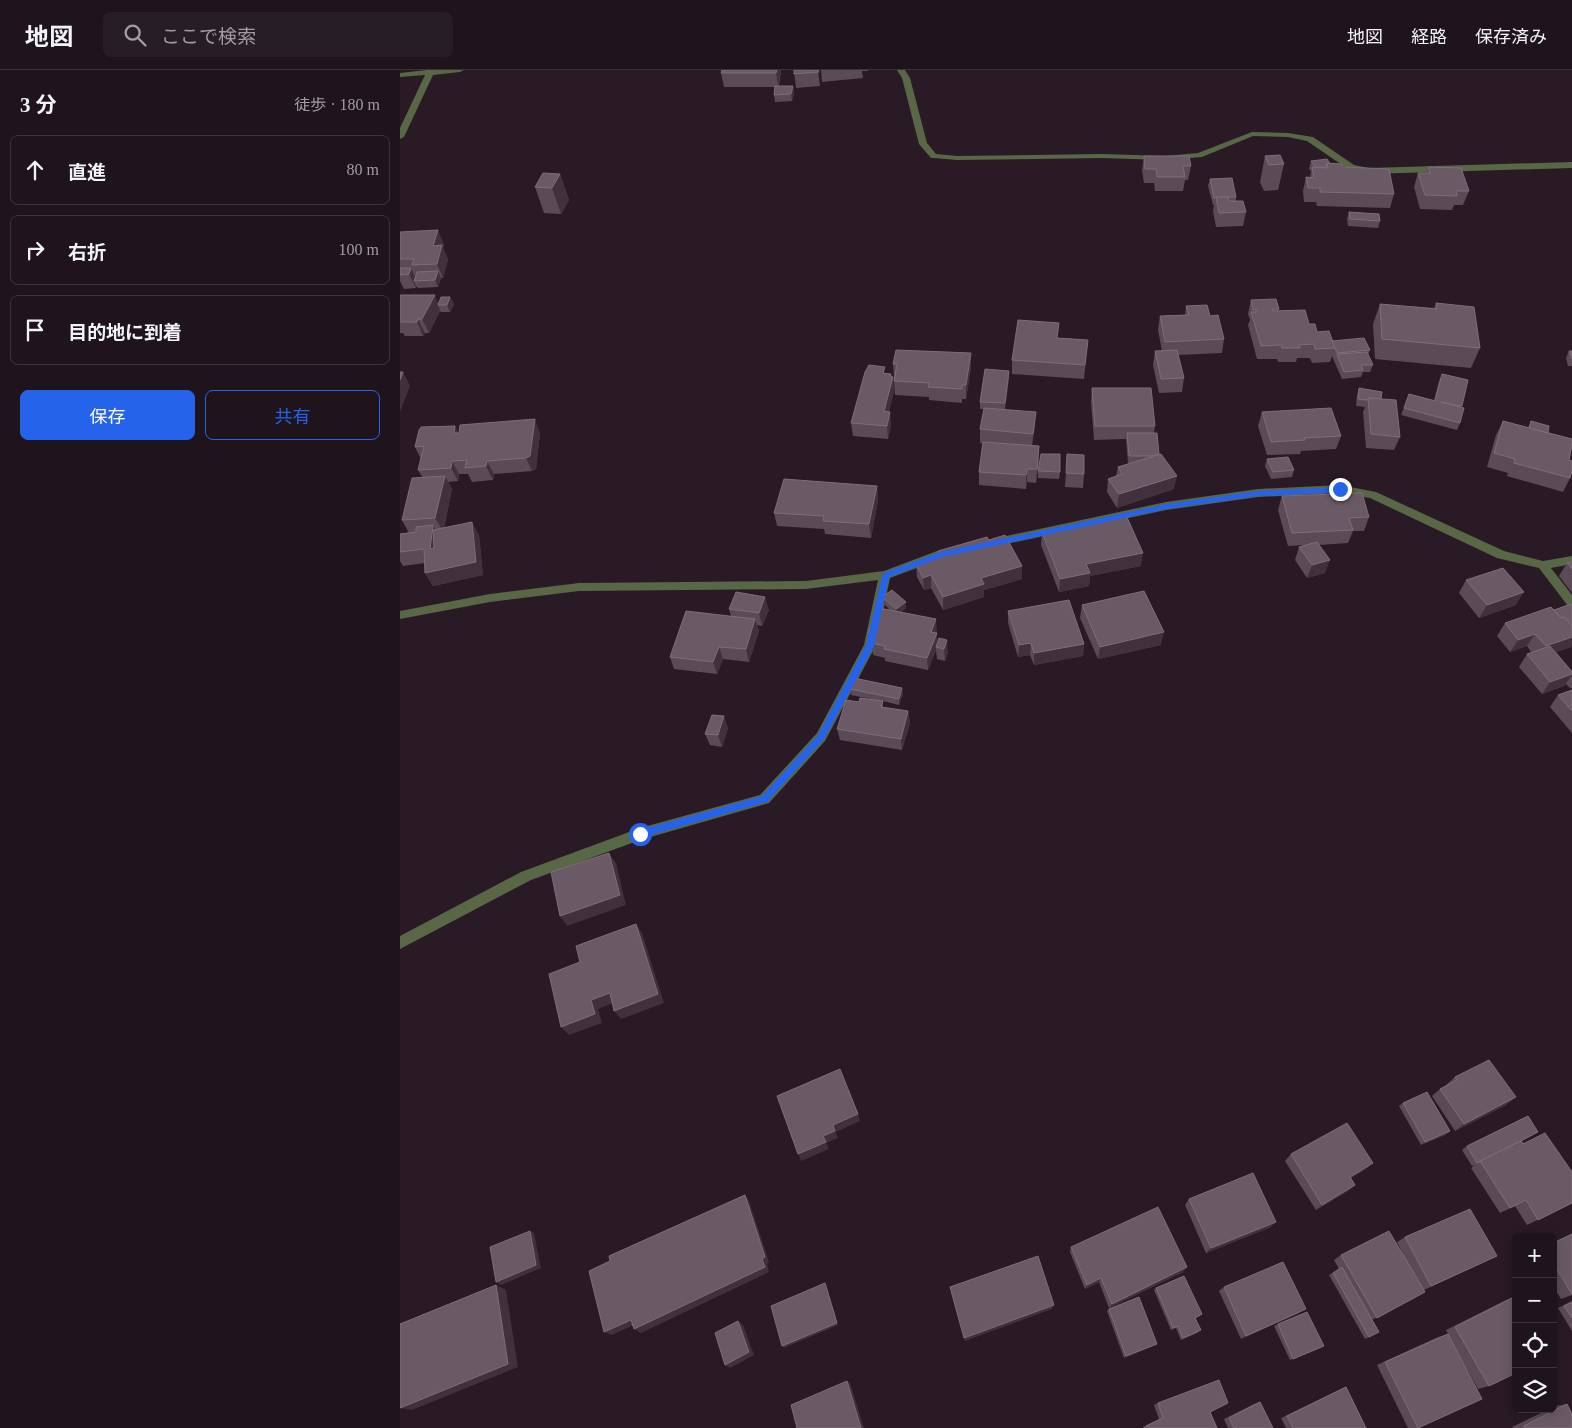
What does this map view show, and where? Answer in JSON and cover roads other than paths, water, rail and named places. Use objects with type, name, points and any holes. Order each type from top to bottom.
[{"type":"street","points":[[400,75],[460,70]]},
{"type":"street","points":[[901,70],[906,78],[923,144],[934,156],[957,158],[1102,156],[1165,158],[1199,155],[1252,134],[1288,134],[1310,139],[1351,167],[1369,171],[1572,165]]},
{"type":"street","points":[[400,137],[430,72]]},
{"type":"street","points":[[400,615],[490,598],[579,587],[806,585],[886,575],[941,554],[1166,506],[1258,493],[1340,489],[1372,495],[1501,556],[1543,565],[1572,560]]},
{"type":"street","points":[[1543,565],[1572,603]]},
{"type":"street","points":[[400,943],[526,876],[640,834],[764,799],[821,737],[870,646],[886,575]]}]
